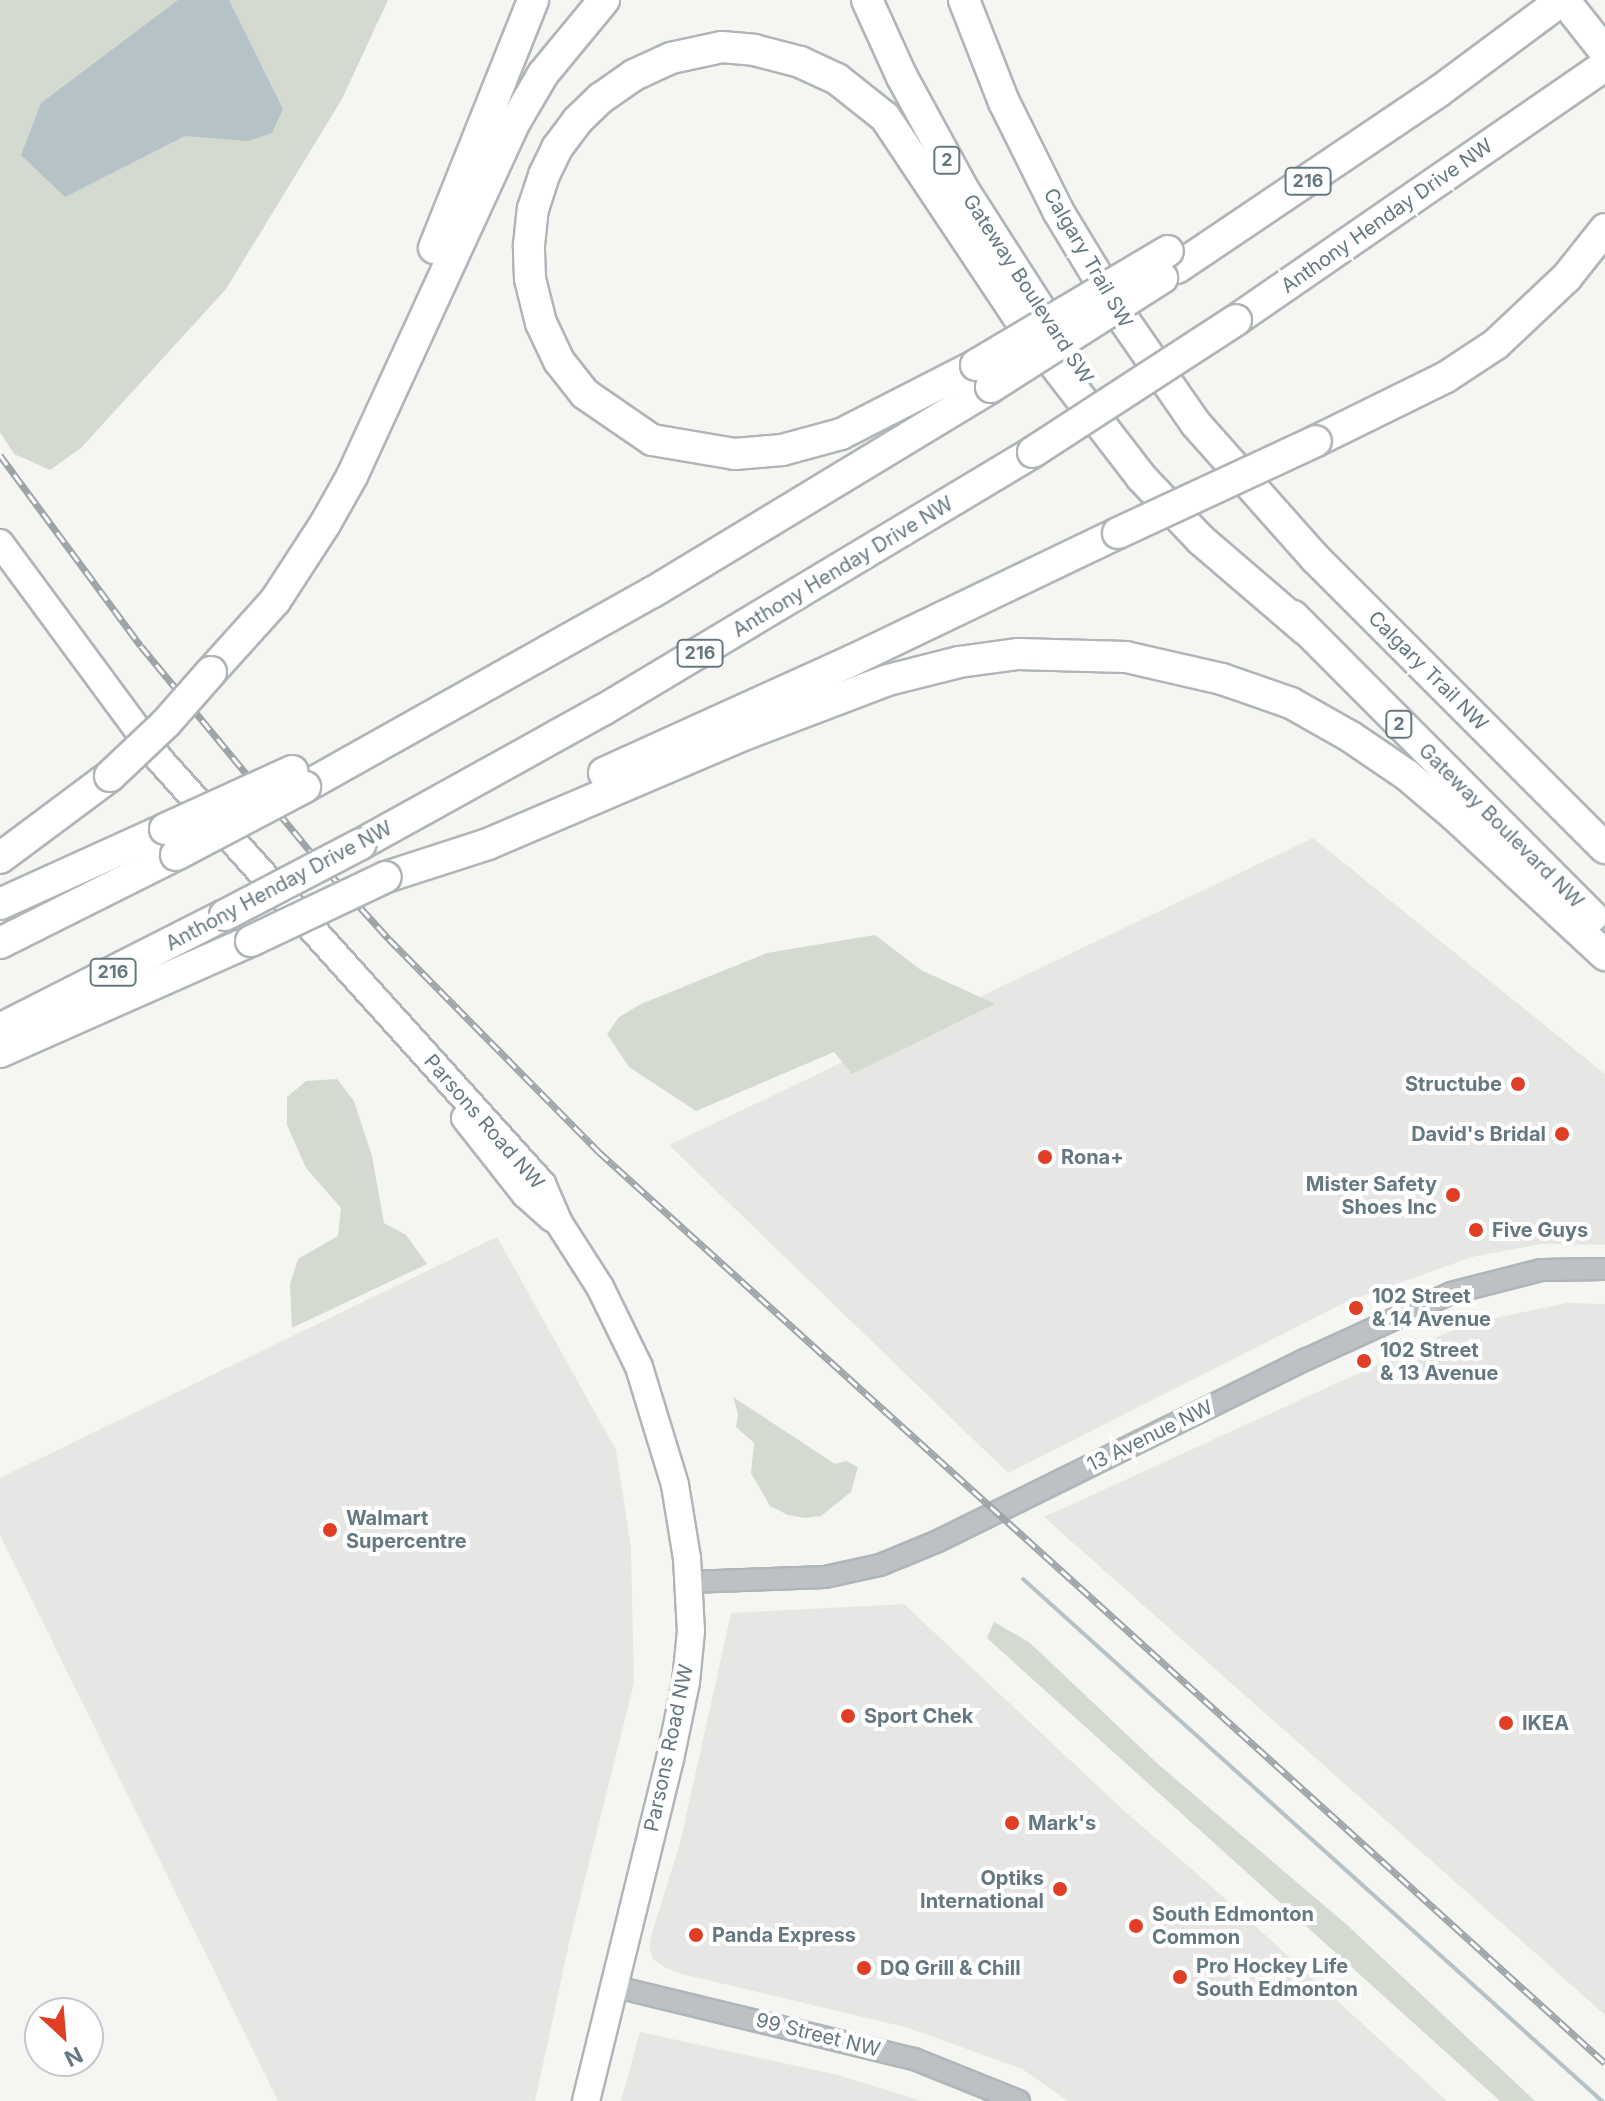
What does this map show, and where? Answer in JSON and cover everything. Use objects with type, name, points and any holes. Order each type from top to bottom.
[{"type":"highway","points":[[241,636],[320,509],[355,437],[533,0]]},
{"type":"highway","points":[[0,858],[110,776],[166,723],[275,601],[325,524],[357,464],[515,122],[543,74],[604,0]]},
{"type":"highway","name":"Gateway Boulevard SW","points":[[867,0],[931,131],[1012,269],[1116,421],[1197,516]]},
{"type":"highway","name":"Calgary Trail SW","points":[[964,0],[1004,102],[1058,211],[1098,279],[1171,390],[1253,492]]},
{"type":"highway","points":[[0,943],[170,842],[563,645],[777,519],[984,376],[1172,260],[1324,155],[1438,92],[1563,0],[1605,52]]},
{"type":"highway","points":[[984,376],[841,434],[782,450],[735,454],[652,440],[585,394],[559,361],[541,323],[530,279],[529,245],[533,209],[544,175],[571,130],[601,98],[634,75],[671,58],[722,47],[754,50],[800,62],[837,79],[885,117],[1008,303],[1141,477],[1201,540],[1306,630]]},
{"type":"highway","points":[[1563,105],[1605,65]]},
{"type":"highway","points":[[1563,105],[1605,87]]},
{"type":"highway","name":"Anthony Henday Drive NW","points":[[0,1029],[361,844],[603,710],[1033,452],[1362,235],[1455,187],[1563,105]]},
{"type":"highway","points":[[0,1052],[251,941],[1446,377],[1496,344],[1567,277],[1605,229]]},
{"type":"highway","name":"Calgary Trail NW","points":[[1253,492],[1605,848]]},
{"type":"highway","name":"Gateway Boulevard NW","points":[[1197,516],[1306,630],[1605,929]]},
{"type":"highway","points":[[386,877],[488,844],[760,728],[888,680],[959,662],[1018,654],[1126,657],[1175,666],[1264,693],[1291,703],[1351,737],[1407,775],[1455,816],[1605,955]]},
{"type":"highway","points":[[0,904],[170,842]]},
{"type":"main road","name":"Parsons Road NW","points":[[0,543],[134,728],[197,804],[401,1027],[490,1154],[525,1194],[559,1223],[600,1287],[639,1367],[675,1483],[689,1582],[691,1631],[686,1682],[586,2101]]},
{"type":"street","name":"13 Avenue NW","points":[[689,1582],[825,1577],[890,1562],[1451,1293],[1541,1270],[1605,1269]]},
{"type":"street","name":"99 Street NW","points":[[612,1986],[914,2059],[1019,2101]]},
{"type":"shaded area","points":[[0,0],[388,0],[342,99],[226,289],[81,448],[50,470],[14,454],[0,432]]},
{"type":"shaded area","points":[[178,0],[229,0],[283,109],[272,133],[248,141],[185,136],[65,197],[21,155],[41,103]]},
{"type":"shaded area","points":[[1313,838],[1605,1074],[1605,1245],[1541,1244],[1472,1257],[1346,1302],[1008,1473],[669,1145]]},
{"type":"shaded area","points":[[875,935],[921,970],[995,1004],[852,1074],[834,1052],[696,1111],[629,1067],[607,1034],[619,1017],[641,1004],[767,953]]},
{"type":"shaded area","points":[[337,1079],[354,1101],[372,1156],[384,1223],[406,1235],[427,1264],[292,1328],[290,1284],[298,1259],[338,1236],[341,1208],[306,1168],[287,1125],[287,1097],[306,1081]]},
{"type":"shaded area","points":[[497,1237],[616,1450],[631,1548],[634,1683],[570,1939],[535,2101],[278,2101],[0,1535],[0,1478]]},
{"type":"shaded area","points":[[1567,1303],[1605,1304],[1605,2015],[1044,1517],[1466,1324]]},
{"type":"shaded area","points":[[733,1397],[835,1464],[846,1461],[858,1467],[851,1492],[821,1516],[805,1518],[788,1515],[770,1506],[751,1473],[754,1443],[736,1427],[738,1414]]},
{"type":"shaded area","name":"South Edmonton Common","points":[[904,1604],[1120,1807],[1447,2101],[1068,2101],[1022,2069],[909,2028],[682,1974],[653,1959],[649,1947],[652,1933],[680,1843],[731,1613]]},
{"type":"shaded area","points":[[994,1622],[1029,1642],[1159,1765],[1346,1924],[1535,2101],[1500,2101],[987,1638]]},
{"type":"shaded area","points":[[640,2032],[838,2075],[922,2101],[621,2101]]},
{"type":"waterway","points":[[1023,1579],[1602,2101]]},
{"type":"railway","points":[[0,455],[141,646],[313,855],[389,939],[599,1152],[1605,2063]]},
{"type":"place","name":"Structube","points":[[1518,1084]]},
{"type":"place","name":"David's Bridal","points":[[1562,1134]]},
{"type":"place","name":"Rona+","points":[[1045,1157]]},
{"type":"place","name":"Mister Safety Shoes Inc","points":[[1453,1195]]},
{"type":"place","name":"Five Guys","points":[[1476,1230]]},
{"type":"place","name":"102 Street & 14 Avenue","points":[[1356,1308]]},
{"type":"place","name":"102 Street & 13 Avenue","points":[[1364,1361]]},
{"type":"place","name":"Walmart Supercentre","points":[[330,1530]]},
{"type":"place","name":"Sport Chek","points":[[848,1716]]},
{"type":"place","name":"IKEA","points":[[1506,1723]]},
{"type":"place","name":"Mark's","points":[[1012,1823]]},
{"type":"place","name":"Optiks International","points":[[1060,1889]]},
{"type":"place","name":"South Edmonton Common","points":[[1136,1926]]},
{"type":"place","name":"Panda Express","points":[[696,1935]]},
{"type":"place","name":"DQ Grill & Chill","points":[[864,1968]]},
{"type":"place","name":"Pro Hockey Life South Edmonton","points":[[1180,1977]]}]
